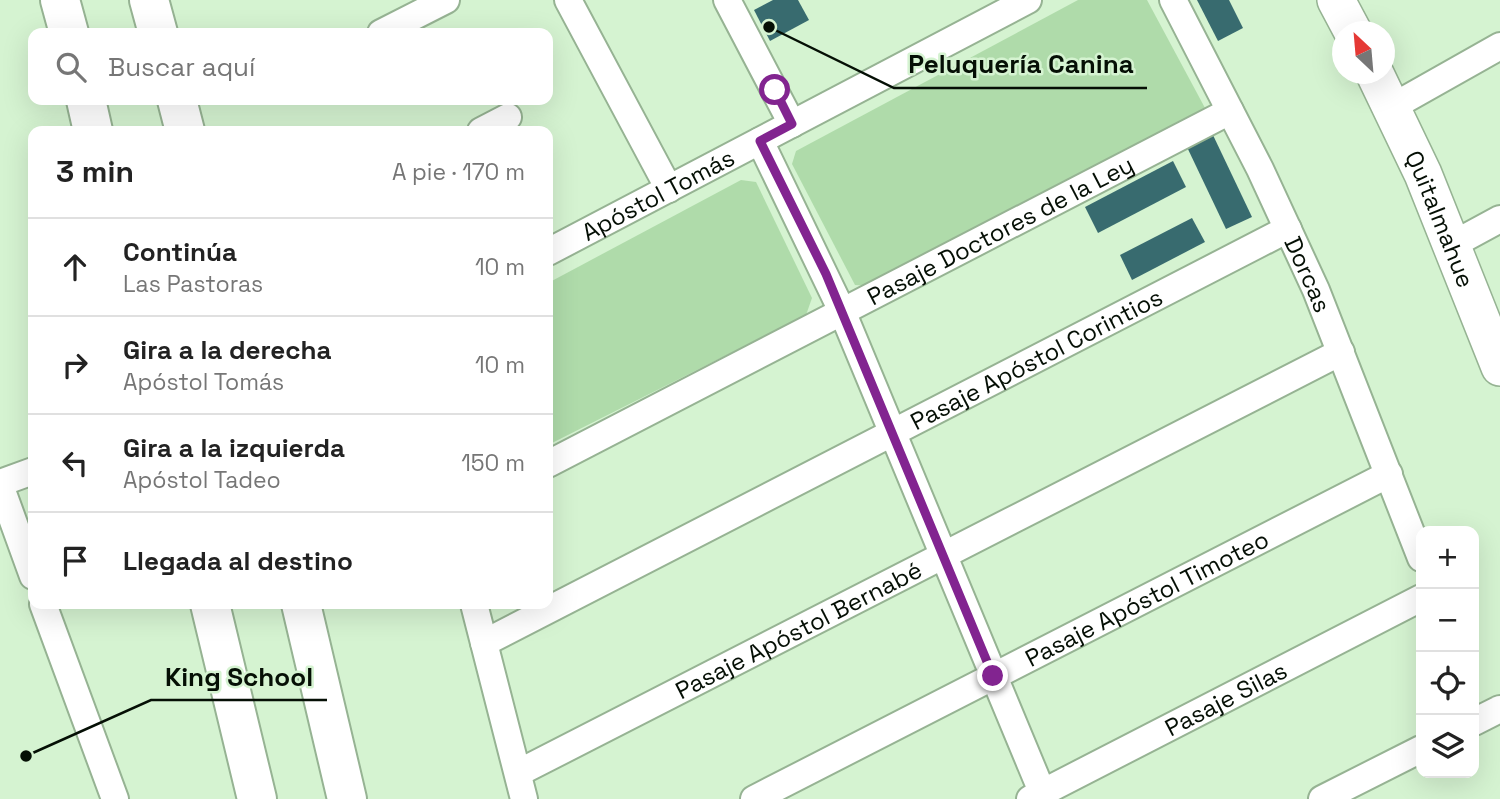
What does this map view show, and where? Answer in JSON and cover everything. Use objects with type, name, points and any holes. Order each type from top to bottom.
[{"type":"main road","points":[[60,0],[68,28]]},
{"type":"main road","points":[[149,0],[157,28]]},
{"type":"main road","points":[[87,105],[92,126]]},
{"type":"main road","points":[[211,609],[257,799]]},
{"type":"main road","points":[[302,609],[347,799]]},
{"type":"street","points":[[391,28],[446,0]]},
{"type":"street","points":[[568,0],[669,189]]},
{"type":"street","name":"Apóstol Tomás","points":[[553,249],[1028,0]]},
{"type":"street","name":"Dorcas","points":[[1173,0],[1288,229],[1341,352],[1416,545]]},
{"type":"street","points":[[1336,0],[1347,21]]},
{"type":"street","points":[[731,1],[792,124]]},
{"type":"street","points":[[1392,107],[1500,46]]},
{"type":"street","name":"Quitalmahue","points":[[1380,84],[1452,245],[1500,367]]},
{"type":"street","name":"Pasaje Doctores de la Ley","points":[[553,461],[1230,111]]},
{"type":"street","points":[[491,126],[508,117]]},
{"type":"street","points":[[760,141],[842,311],[993,676],[1039,797]]},
{"type":"street","points":[[1452,245],[1500,219]]},
{"type":"street","name":"Pasaje Apóstol Corintios","points":[[553,607],[1288,229]]},
{"type":"street","name":"Pasaje Apóstol Bernabé","points":[[517,773],[1341,352]]},
{"type":"street","points":[[28,473],[0,484],[28,562]]},
{"type":"street","name":"Pasaje Apóstol Timoteo","points":[[754,799],[1389,474]]},
{"type":"street","name":"Pasaje Silas","points":[[1039,797],[1416,600]]},
{"type":"street","points":[[45,609],[115,799]]},
{"type":"street","points":[[475,609],[524,799]]},
{"type":"street","name":"Pasaje Apóstol Corintios","points":[[484,643],[550,609]]},
{"type":"street","points":[[1322,799],[1416,752]]},
{"type":"green space","points":[[1078,0],[1147,0],[1205,108],[873,286],[855,285],[792,164],[796,151]]},
{"type":"green space","points":[[741,180],[756,182],[812,298],[806,315],[553,442],[553,280]]},
{"type":"building","points":[[773,0],[798,0],[809,20],[770,41],[754,10]]},
{"type":"building","points":[[1197,0],[1229,0],[1243,28],[1218,41]]},
{"type":"building","points":[[1212,133],[1252,217],[1226,229],[1186,145]]},
{"type":"building","points":[[1173,161],[1186,187],[1098,233],[1085,207]]},
{"type":"building","points":[[1192,218],[1205,242],[1132,280],[1120,255]]},
{"type":"place","name":"Peluquería Canina","points":[[769,27]]},
{"type":"place","name":"King School","points":[[26,756]]},
{"type":"route","points":[[775,90],[792,124],[760,141],[826,274],[993,676]]}]
